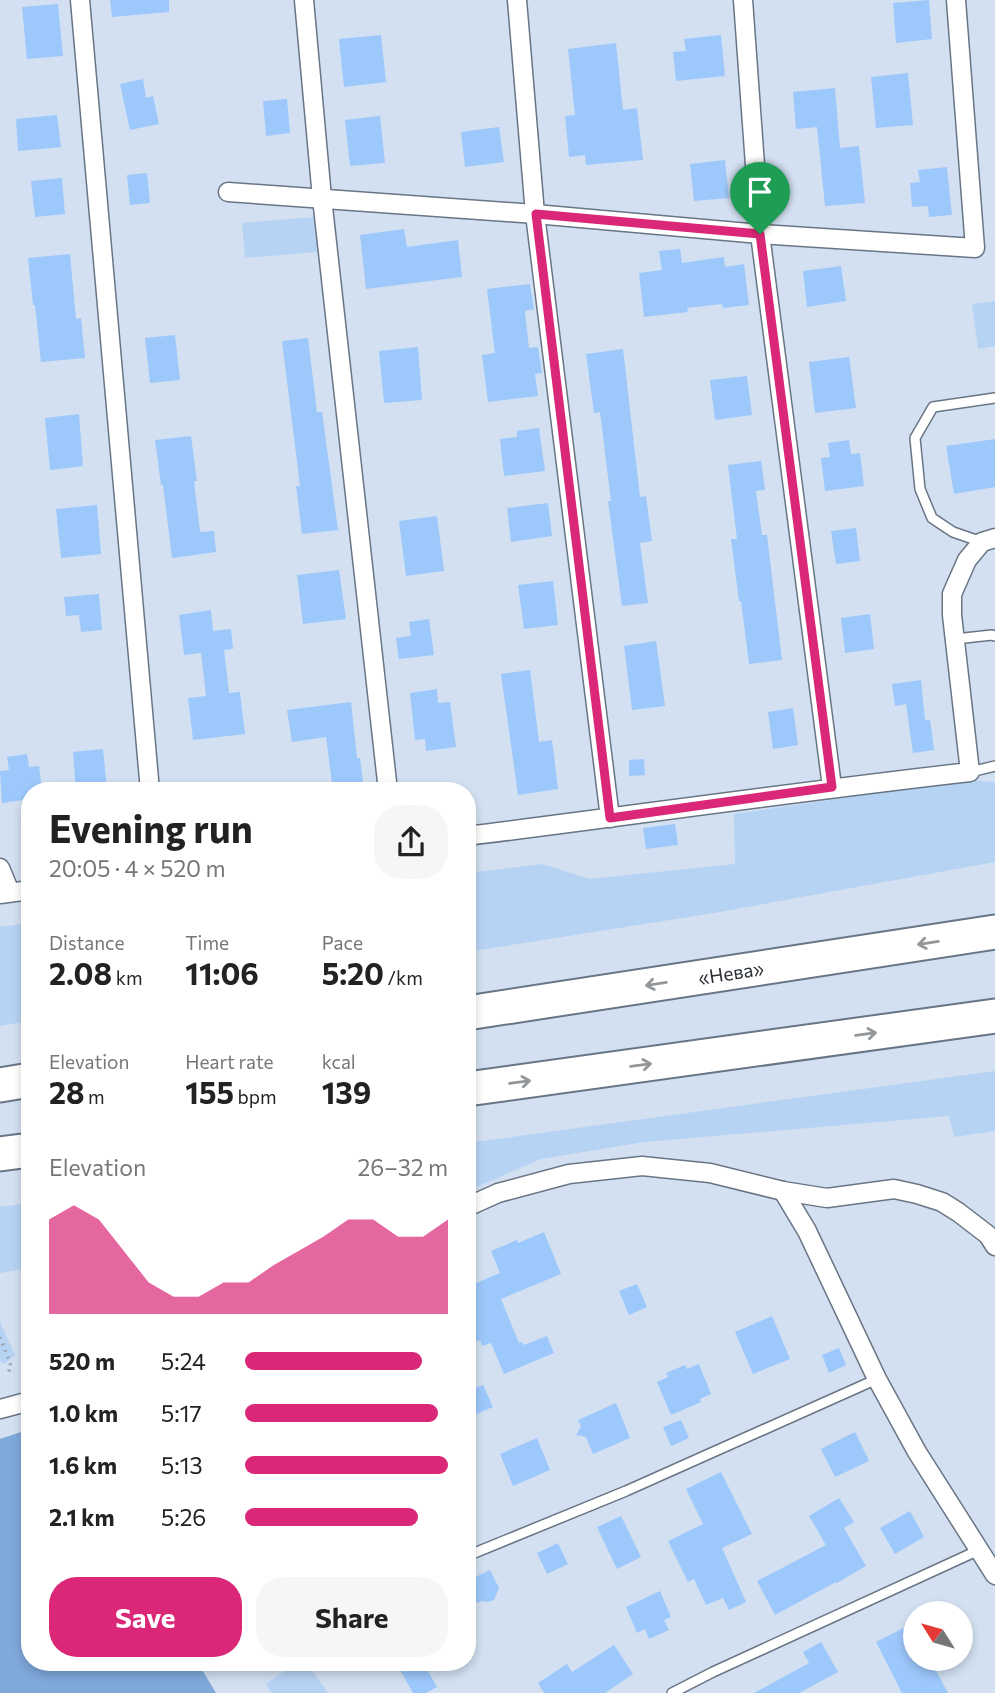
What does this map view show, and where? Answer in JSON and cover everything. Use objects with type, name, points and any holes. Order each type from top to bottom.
[{"type":"highway","name":"«Нева»","points":[[476,1012],[995,932]]},
{"type":"highway","points":[[476,1089],[995,1016]]},
{"type":"highway","points":[[0,1085],[21,1082]]},
{"type":"highway","points":[[0,1154],[21,1151]]},
{"type":"street","points":[[80,0],[149,782]]},
{"type":"street","points":[[304,0],[322,198],[387,782]]},
{"type":"street","points":[[517,0],[536,214],[610,818]]},
{"type":"street","points":[[743,0],[760,234],[832,787]]},
{"type":"street","points":[[228,192],[536,214],[760,234],[975,248],[956,0]]},
{"type":"street","points":[[476,835],[832,787],[970,772],[952,615],[952,594],[967,560],[988,540]]},
{"type":"street","points":[[0,868],[5,893]]},
{"type":"street","points":[[476,1203],[498,1193],[569,1174],[642,1166],[710,1173],[783,1191],[827,1198],[894,1189],[942,1202],[993,1237]]},
{"type":"street","points":[[783,1191],[807,1231],[877,1379],[917,1452],[995,1575]]},
{"type":"street","points":[[0,1409],[21,1403]]},
{"type":"lane","points":[[988,540],[953,532],[933,518],[920,489],[915,438],[933,407],[995,398]]},
{"type":"lane","points":[[955,639],[995,636]]},
{"type":"lane","points":[[970,772],[995,766]]},
{"type":"lane","points":[[476,1552],[626,1491],[877,1379]]},
{"type":"lane","points":[[672,1693],[979,1550]]},
{"type":"path","points":[[0,1337],[10,1366],[7,1377]]},
{"type":"shaded area","points":[[315,217],[318,252],[245,258],[242,223]]},
{"type":"shaded area","points":[[995,301],[995,346],[978,349],[972,304]]},
{"type":"shaded area","points":[[965,780],[995,782],[995,862],[714,913],[476,951],[476,872],[543,864],[589,879],[735,864],[734,814]]},
{"type":"shaded area","points":[[21,924],[21,1022],[0,1026],[0,927]]},
{"type":"shaded area","points":[[995,1071],[995,1131],[954,1137],[949,1116],[644,1142],[541,1159],[476,1187],[476,1142]]},
{"type":"shaded area","points":[[21,1204],[21,1270],[0,1273],[0,1207]]},
{"type":"shaded area","points":[[0,1322],[15,1355],[4,1364],[0,1361]]},
{"type":"shaded area","points":[[21,1432],[21,1671],[203,1671],[216,1693],[0,1693],[0,1439]]},
{"type":"shaded area","points":[[284,1671],[313,1671],[328,1693],[272,1693],[266,1684]]},
{"type":"building","points":[[110,0],[169,0],[169,12],[112,17]]},
{"type":"building","points":[[929,0],[932,39],[896,43],[893,3]]},
{"type":"building","points":[[58,4],[63,56],[27,59],[22,7]]},
{"type":"building","points":[[381,35],[386,82],[344,87],[339,39]]},
{"type":"building","points":[[721,35],[725,76],[676,81],[673,52],[686,51],[684,39]]},
{"type":"building","points":[[616,43],[623,110],[637,108],[643,160],[586,165],[585,155],[569,157],[565,116],[575,115],[568,49]]},
{"type":"building","points":[[908,73],[913,125],[876,128],[871,77]]},
{"type":"building","points":[[143,79],[146,98],[153,96],[159,124],[130,130],[120,84]]},
{"type":"building","points":[[835,88],[840,148],[859,146],[865,203],[825,206],[817,127],[796,129],[793,92]]},
{"type":"building","points":[[287,99],[290,133],[266,136],[263,101]]},
{"type":"building","points":[[57,115],[61,147],[18,151],[16,119]]},
{"type":"building","points":[[380,116],[385,163],[350,166],[345,120]]},
{"type":"building","points":[[499,127],[504,162],[465,167],[461,132]]},
{"type":"building","points":[[725,160],[729,198],[694,201],[690,164]]},
{"type":"building","points":[[947,167],[952,215],[929,217],[928,206],[912,207],[910,183],[920,182],[918,170]]},
{"type":"building","points":[[147,173],[150,203],[130,205],[127,175]]},
{"type":"building","points":[[62,178],[65,214],[35,217],[31,181]]},
{"type":"building","points":[[404,229],[407,247],[458,240],[462,277],[366,289],[360,235]]},
{"type":"building","points":[[680,249],[682,263],[724,257],[725,267],[744,264],[749,305],[723,308],[722,304],[687,308],[688,312],[644,317],[639,273],[662,270],[659,251]]},
{"type":"building","points":[[70,254],[76,319],[81,318],[85,358],[41,362],[28,258]]},
{"type":"building","points":[[841,266],[846,301],[807,307],[803,271]]},
{"type":"building","points":[[530,284],[534,309],[525,311],[529,348],[538,347],[542,373],[535,374],[538,396],[488,402],[482,355],[495,353],[487,289]]},
{"type":"building","points":[[175,335],[180,380],[150,383],[145,338]]},
{"type":"building","points":[[308,338],[317,412],[322,412],[338,530],[302,534],[296,486],[300,486],[282,341]]},
{"type":"building","points":[[418,347],[422,400],[384,403],[379,351]]},
{"type":"building","points":[[623,349],[640,497],[646,496],[652,541],[640,543],[648,603],[622,606],[600,412],[594,413],[586,354]]},
{"type":"building","points":[[849,357],[856,408],[815,413],[809,362]]},
{"type":"building","points":[[747,376],[752,415],[715,420],[710,380]]},
{"type":"building","points":[[79,414],[83,466],[50,470],[45,418]]},
{"type":"building","points":[[539,428],[545,471],[504,476],[500,439],[517,437],[517,431]]},
{"type":"building","points":[[191,436],[200,532],[214,531],[216,552],[172,558],[155,440]]},
{"type":"building","points":[[995,439],[995,487],[954,494],[946,446]]},
{"type":"building","points":[[849,440],[851,454],[860,453],[864,486],[825,491],[821,458],[830,457],[828,443]]},
{"type":"building","points":[[761,461],[765,490],[756,491],[762,535],[767,535],[782,660],[749,664],[731,539],[737,539],[728,465]]},
{"type":"building","points":[[548,503],[552,536],[511,542],[507,508]]},
{"type":"building","points":[[97,505],[101,554],[61,558],[56,509]]},
{"type":"building","points":[[437,516],[444,571],[406,576],[399,521]]},
{"type":"building","points":[[856,528],[860,561],[836,564],[831,531]]},
{"type":"building","points":[[339,570],[346,619],[303,624],[297,575]]},
{"type":"building","points":[[553,581],[558,625],[524,629],[518,585]]},
{"type":"building","points":[[99,594],[102,630],[81,632],[79,615],[66,616],[64,597]]},
{"type":"building","points":[[211,610],[213,631],[231,629],[233,649],[224,650],[229,693],[240,692],[245,734],[193,740],[188,698],[206,696],[201,653],[184,655],[179,615]]},
{"type":"building","points":[[870,614],[874,649],[845,653],[841,618]]},
{"type":"building","points":[[429,619],[434,655],[399,659],[396,638],[411,636],[409,622]]},
{"type":"building","points":[[656,641],[665,706],[632,710],[624,646]]},
{"type":"building","points":[[530,670],[539,742],[552,740],[558,789],[518,795],[501,674]]},
{"type":"building","points":[[921,680],[925,720],[930,720],[934,750],[913,753],[906,704],[895,706],[892,684]]},
{"type":"building","points":[[437,689],[438,703],[450,702],[456,747],[426,751],[425,739],[415,740],[410,693]]},
{"type":"building","points":[[351,702],[357,758],[360,758],[363,782],[332,782],[326,737],[292,742],[287,710]]},
{"type":"building","points":[[793,708],[798,745],[773,749],[768,712]]},
{"type":"building","points":[[103,749],[106,782],[75,782],[73,752]]},
{"type":"building","points":[[27,754],[29,767],[39,766],[41,782],[21,782],[21,800],[2,803],[0,771],[9,770],[7,757]]},
{"type":"building","points":[[644,759],[645,775],[629,776],[629,760]]},
{"type":"building","points":[[675,824],[678,845],[646,849],[643,828]]},
{"type":"building","points":[[544,1232],[561,1274],[501,1299],[519,1343],[524,1345],[547,1336],[554,1353],[504,1374],[491,1343],[482,1346],[480,1340],[476,1342],[476,1283],[500,1273],[491,1251],[517,1240],[518,1243]]},
{"type":"building","points":[[637,1284],[647,1307],[629,1315],[619,1291]]},
{"type":"building","points":[[772,1316],[790,1359],[753,1374],[735,1332]]},
{"type":"building","points":[[839,1348],[846,1365],[829,1373],[822,1355]]},
{"type":"building","points":[[699,1364],[711,1394],[700,1399],[701,1402],[671,1415],[657,1382],[668,1377],[666,1373],[685,1365],[687,1369]]},
{"type":"building","points":[[483,1385],[493,1407],[476,1414],[476,1388]]},
{"type":"building","points":[[616,1403],[630,1438],[593,1454],[586,1437],[576,1435],[581,1427],[578,1420]]},
{"type":"building","points":[[681,1420],[689,1438],[671,1446],[663,1427]]},
{"type":"building","points":[[855,1432],[869,1461],[835,1477],[821,1449]]},
{"type":"building","points":[[537,1438],[550,1470],[513,1486],[500,1454]]},
{"type":"building","points":[[721,1472],[752,1534],[722,1548],[746,1602],[729,1610],[723,1598],[706,1605],[694,1579],[688,1582],[668,1541],[703,1524],[686,1489]]},
{"type":"building","points":[[839,1498],[854,1522],[844,1528],[866,1566],[775,1615],[757,1581],[826,1545],[809,1516]]},
{"type":"building","points":[[910,1511],[924,1537],[895,1554],[880,1528]]},
{"type":"building","points":[[621,1516],[641,1557],[617,1569],[597,1527]]},
{"type":"building","points":[[558,1543],[568,1564],[547,1574],[537,1553]]},
{"type":"building","points":[[490,1570],[499,1588],[494,1600],[476,1603],[476,1577]]},
{"type":"building","points":[[660,1591],[671,1617],[664,1620],[669,1630],[649,1639],[645,1629],[637,1633],[626,1607]]},
{"type":"building","points":[[903,1628],[903,1671],[936,1671],[948,1693],[902,1693],[876,1642]]},
{"type":"building","points":[[821,1642],[838,1672],[799,1693],[754,1693],[809,1663],[803,1652]]},
{"type":"building","points":[[614,1645],[633,1674],[605,1693],[544,1693],[538,1683],[567,1664],[572,1672]]},
{"type":"building","points":[[401,1671],[428,1671],[437,1687],[426,1693],[413,1693]]},
{"type":"route","points":[[536,214],[760,234],[832,787],[610,818],[536,214]]}]
